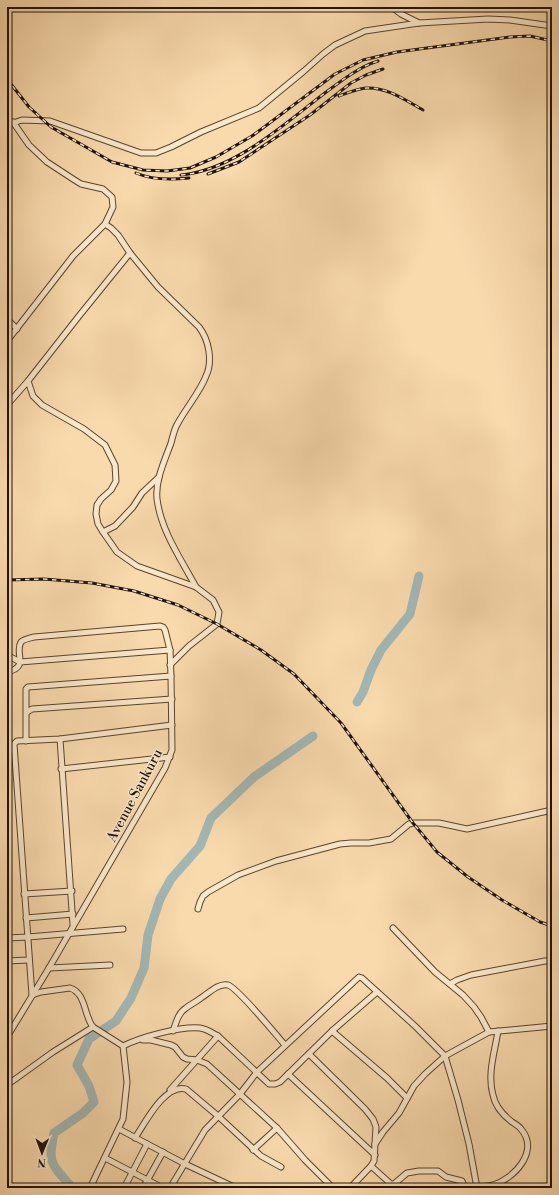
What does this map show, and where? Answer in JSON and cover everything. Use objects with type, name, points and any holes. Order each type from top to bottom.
[{"type":"street","points":[[392,7],[401,14],[419,23]]},
{"type":"street","points":[[7,125],[22,120],[50,121],[141,154],[156,153],[201,132],[259,108],[323,54],[348,38],[365,31],[419,23],[488,19],[510,20],[552,26]]},
{"type":"street","points":[[7,341],[73,256],[105,224],[113,207],[112,197],[103,189],[81,184],[47,162],[29,145],[13,122]]},
{"type":"street","points":[[105,224],[118,235],[130,253],[158,287],[199,327],[207,342],[209,362],[207,376],[177,424],[159,477],[157,497],[160,516],[168,538],[196,587]]},
{"type":"street","points":[[7,405],[28,381],[130,253]]},
{"type":"street","points":[[7,319],[17,329]]},
{"type":"street","points":[[28,381],[33,396],[42,406],[84,428],[105,445],[116,465],[116,481],[97,505],[96,514],[98,524],[117,552],[136,566],[196,587],[213,600],[218,612],[216,624],[170,664]]},
{"type":"street","points":[[103,532],[115,526],[133,507],[142,493],[159,477]]},
{"type":"street","name":"Avenue Sankuru","points":[[7,1037],[69,934],[165,768],[172,750],[170,650],[163,627],[160,626],[24,640],[20,647],[20,662]]},
{"type":"street","points":[[7,655],[20,662],[170,650]]},
{"type":"street","points":[[7,672],[16,669],[20,662]]},
{"type":"street","points":[[26,741],[26,689],[28,687],[171,676]]},
{"type":"street","points":[[26,712],[32,709],[172,699]]},
{"type":"street","points":[[123,1046],[93,1027],[90,1023],[86,1007],[79,995],[73,989],[70,988],[41,992],[32,995],[14,744],[17,741],[60,739],[172,725]]},
{"type":"street","points":[[60,739],[61,769],[72,891],[73,926]]},
{"type":"street","points":[[61,769],[170,757]]},
{"type":"street","points":[[198,910],[203,896],[208,892],[238,875],[276,861],[340,844],[369,843],[391,838],[412,823],[439,823],[467,829],[552,810]]},
{"type":"street","points":[[24,894],[72,891]]},
{"type":"street","points":[[26,918],[73,914]]},
{"type":"street","points":[[393,928],[435,972],[474,1007],[481,1017],[488,1032]]},
{"type":"street","points":[[7,938],[122,929]]},
{"type":"street","points":[[7,961],[29,960]]},
{"type":"street","points":[[450,984],[457,980],[471,976],[539,962],[552,961]]},
{"type":"street","points":[[49,968],[110,965]]},
{"type":"street","points":[[170,1188],[205,1130],[240,1094],[257,1072],[359,977],[362,978],[415,1026],[445,1056],[461,1111],[477,1188]]},
{"type":"street","points":[[173,1031],[180,1013],[185,1008],[215,988],[228,985],[241,994],[285,1045]]},
{"type":"street","points":[[123,1046],[148,1036],[191,1028],[202,1028],[218,1036],[269,1084],[275,1084],[280,1082],[332,1031],[377,992]]},
{"type":"street","points":[[375,1144],[383,1132],[396,1118],[414,1086],[445,1056],[488,1032],[552,1026]]},
{"type":"street","points":[[7,1085],[53,1052],[93,1027]]},
{"type":"street","points":[[332,1031],[387,1078],[407,1098]]},
{"type":"street","points":[[459,1188],[477,1188],[494,1185],[516,1171],[525,1159],[528,1148],[526,1136],[521,1128],[504,1115],[493,1096],[491,1086],[491,1070],[498,1031]]},
{"type":"street","points":[[135,1138],[164,1097],[218,1036]]},
{"type":"street","points":[[131,1042],[151,1040],[171,1045],[183,1057],[207,1064],[277,1128],[305,1160],[334,1188]]},
{"type":"street","points":[[90,1188],[119,1129],[125,1111],[127,1082],[123,1046]]},
{"type":"street","points":[[309,1054],[365,1109],[373,1119],[376,1127],[375,1155],[371,1166],[350,1188]]},
{"type":"street","points":[[288,1074],[375,1155]]},
{"type":"street","points":[[164,1097],[179,1088],[186,1089],[218,1116],[253,1150],[266,1160],[281,1167]]},
{"type":"street","points":[[253,1150],[277,1128]]},
{"type":"street","points":[[119,1129],[185,1164],[236,1188]]},
{"type":"street","points":[[124,1188],[147,1144]]},
{"type":"street","points":[[143,1188],[163,1152]]},
{"type":"street","points":[[105,1158],[164,1188]]},
{"type":"street","points":[[371,1166],[391,1184],[394,1184],[407,1173],[429,1170],[438,1171],[446,1178],[462,1181],[465,1187]]},
{"type":"waterway","points":[[357,702],[363,692],[371,670],[381,650],[410,614],[419,576]]},
{"type":"waterway","points":[[67,1188],[69,1184],[54,1166],[52,1161],[51,1150],[54,1133],[83,1113],[94,1102],[89,1086],[77,1065],[89,1039],[116,1021],[131,998],[144,968],[148,935],[160,899],[171,879],[200,846],[211,818],[254,777],[313,736]]},
{"type":"railway","points":[[7,79],[29,107],[51,127],[112,162],[143,170],[167,171],[190,168],[216,157],[252,136],[335,74],[363,60],[397,52],[510,37],[530,36],[552,41]]},
{"type":"railway","points":[[181,175],[219,165],[238,156],[273,133],[348,76],[363,67],[378,61]]},
{"type":"railway","points":[[208,174],[239,162],[310,115],[351,83],[366,75],[383,69]]},
{"type":"railway","points":[[339,96],[359,89],[374,88],[403,98],[423,110]]},
{"type":"railway","points":[[136,173],[162,179],[189,178]]},
{"type":"railway","points":[[7,580],[44,579],[92,583],[134,591],[178,605],[217,624],[261,650],[294,674],[341,723],[413,823],[437,852],[468,877],[502,900],[540,922],[552,926]]}]
